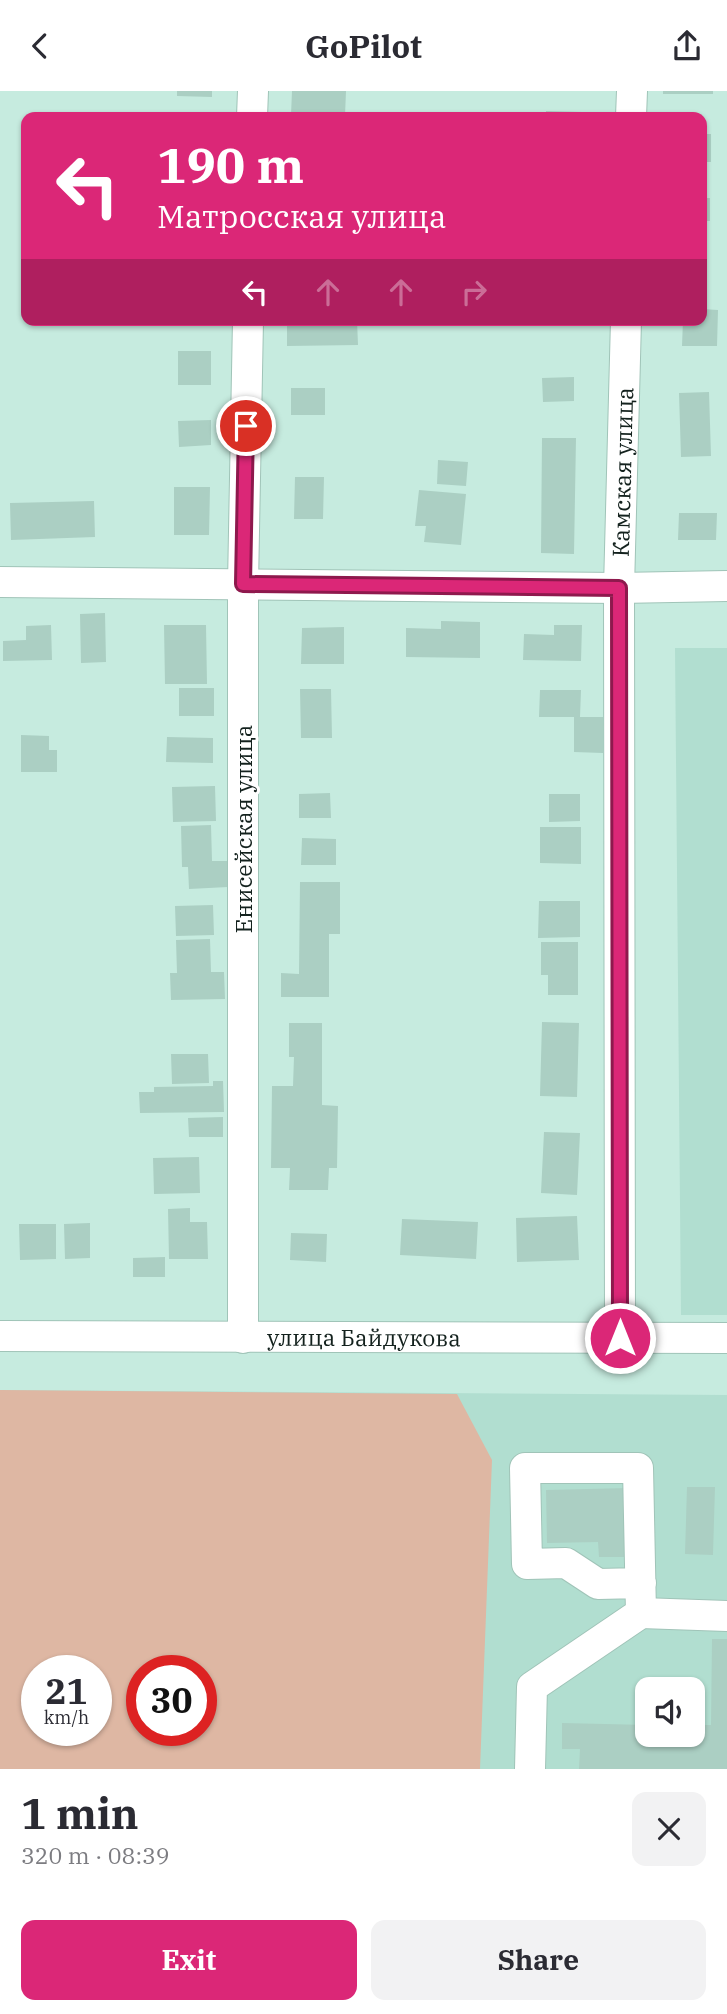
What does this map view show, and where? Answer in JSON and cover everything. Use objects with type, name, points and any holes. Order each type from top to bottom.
[{"type":"street","points":[[252,112],[253,91]]},
{"type":"street","points":[[631,112],[632,91]]},
{"type":"street","name":"Енисейская улица","points":[[243,1338],[243,584],[248,326]]},
{"type":"street","name":"Камская улица","points":[[620,1338],[619,588],[626,326]]},
{"type":"street","points":[[0,582],[619,588],[727,586]]},
{"type":"street","name":"улица Байдукова","points":[[0,1336],[727,1338]]},
{"type":"street","points":[[641,1598],[638,1468],[525,1468],[527,1564],[566,1563],[598,1584],[641,1598],[727,1616]]},
{"type":"street","points":[[530,1769],[532,1687],[641,1598]]},
{"type":"shaded area","points":[[675,648],[727,648],[727,1315],[681,1315]]},
{"type":"shaded area","points":[[0,1390],[727,1395],[727,1769],[0,1769]]},
{"type":"shaded area","points":[[0,1390],[457,1394],[492,1460],[480,1769],[0,1769]]},
{"type":"building","points":[[177,91],[212,91],[212,97],[177,96]]},
{"type":"building","points":[[292,91],[346,91],[345,112],[291,112]]},
{"type":"building","points":[[663,91],[713,91],[713,94],[663,94]]},
{"type":"building","points":[[707,134],[711,134],[711,162],[707,162]]},
{"type":"building","points":[[707,198],[710,198],[710,221],[707,221]]},
{"type":"building","points":[[707,309],[718,310],[717,346],[682,346],[683,326],[707,326]]},
{"type":"building","points":[[287,326],[357,326],[358,345],[287,346]]},
{"type":"building","points":[[178,351],[211,351],[211,385],[178,385]]},
{"type":"building","points":[[574,377],[574,401],[543,402],[542,378]]},
{"type":"building","points":[[291,388],[325,388],[325,415],[291,415]]},
{"type":"building","points":[[709,392],[711,456],[681,457],[679,393]]},
{"type":"building","points":[[211,420],[211,445],[179,447],[178,421]]},
{"type":"building","points":[[542,438],[576,438],[574,554],[541,553]]},
{"type":"building","points":[[438,460],[468,462],[466,486],[437,484]]},
{"type":"building","points":[[295,477],[324,477],[323,519],[294,519]]},
{"type":"building","points":[[174,487],[210,487],[209,535],[174,535]]},
{"type":"building","points":[[419,490],[466,494],[461,545],[424,542],[426,526],[415,526]]},
{"type":"building","points":[[94,501],[95,537],[11,540],[10,503]]},
{"type":"building","points":[[679,513],[717,513],[716,540],[678,540]]},
{"type":"building","points":[[105,613],[106,662],[81,663],[80,614]]},
{"type":"building","points":[[441,621],[480,622],[480,658],[406,657],[406,628],[441,629]]},
{"type":"building","points":[[51,625],[52,660],[3,661],[3,641],[26,640],[26,626]]},
{"type":"building","points":[[164,625],[206,625],[207,684],[165,684]]},
{"type":"building","points":[[554,625],[582,625],[581,661],[523,660],[524,634],[554,635]]},
{"type":"building","points":[[344,627],[344,664],[301,664],[302,628]]},
{"type":"building","points":[[179,688],[214,688],[214,716],[179,716]]},
{"type":"building","points":[[300,689],[331,689],[332,738],[301,738]]},
{"type":"building","points":[[540,690],[581,690],[580,717],[603,717],[603,753],[574,752],[574,717],[539,717]]},
{"type":"building","points":[[21,735],[49,736],[49,750],[57,750],[57,772],[21,772]]},
{"type":"building","points":[[167,737],[213,738],[213,763],[166,762]]},
{"type":"building","points":[[215,786],[216,821],[173,822],[172,787]]},
{"type":"building","points":[[330,793],[331,818],[299,818],[299,794]]},
{"type":"building","points":[[549,794],[580,794],[580,821],[549,822]]},
{"type":"building","points":[[211,825],[212,861],[227,861],[228,887],[189,889],[188,867],[182,867],[181,826]]},
{"type":"building","points":[[540,827],[581,827],[581,864],[540,863]]},
{"type":"building","points":[[302,838],[336,839],[336,865],[301,865]]},
{"type":"building","points":[[300,882],[340,882],[340,934],[329,934],[329,997],[281,997],[281,973],[299,974]]},
{"type":"building","points":[[539,901],[580,901],[580,937],[538,938]]},
{"type":"building","points":[[213,905],[214,935],[176,936],[175,906]]},
{"type":"building","points":[[210,939],[211,972],[224,972],[225,999],[171,1000],[170,973],[177,973],[176,940]]},
{"type":"building","points":[[541,942],[578,942],[578,995],[548,995],[548,975],[541,975]]},
{"type":"building","points":[[542,1022],[579,1023],[577,1097],[540,1096]]},
{"type":"building","points":[[289,1023],[322,1023],[322,1105],[338,1106],[337,1168],[329,1168],[328,1190],[289,1190],[290,1168],[271,1168],[272,1086],[293,1086],[294,1057],[289,1057]]},
{"type":"building","points":[[171,1054],[208,1054],[209,1083],[172,1084]]},
{"type":"building","points":[[213,1081],[223,1081],[224,1112],[140,1113],[139,1092],[154,1092],[154,1087],[213,1086]]},
{"type":"building","points":[[223,1117],[223,1137],[189,1137],[188,1118]]},
{"type":"building","points":[[544,1132],[580,1133],[577,1195],[541,1193]]},
{"type":"building","points":[[199,1157],[200,1193],[154,1194],[153,1158]]},
{"type":"building","points":[[190,1208],[190,1222],[207,1222],[208,1259],[169,1259],[168,1209]]},
{"type":"building","points":[[577,1216],[579,1260],[517,1262],[516,1218]]},
{"type":"building","points":[[402,1219],[478,1222],[476,1259],[400,1255]]},
{"type":"building","points":[[90,1223],[90,1258],[65,1259],[64,1224]]},
{"type":"building","points":[[19,1224],[56,1224],[56,1259],[20,1260]]},
{"type":"building","points":[[291,1233],[327,1234],[326,1262],[290,1260]]},
{"type":"building","points":[[165,1257],[165,1277],[133,1277],[133,1258]]},
{"type":"building","points":[[687,1487],[715,1487],[713,1555],[685,1554]]},
{"type":"building","points":[[629,1488],[630,1557],[599,1557],[598,1542],[547,1543],[546,1490]]},
{"type":"building","points":[[712,1639],[727,1639],[727,1769],[579,1769],[580,1749],[562,1749],[562,1723],[635,1725],[635,1747],[705,1747],[705,1725],[711,1725]]},
{"type":"route","points":[[246,426],[243,584],[619,588],[620,1338]]}]
